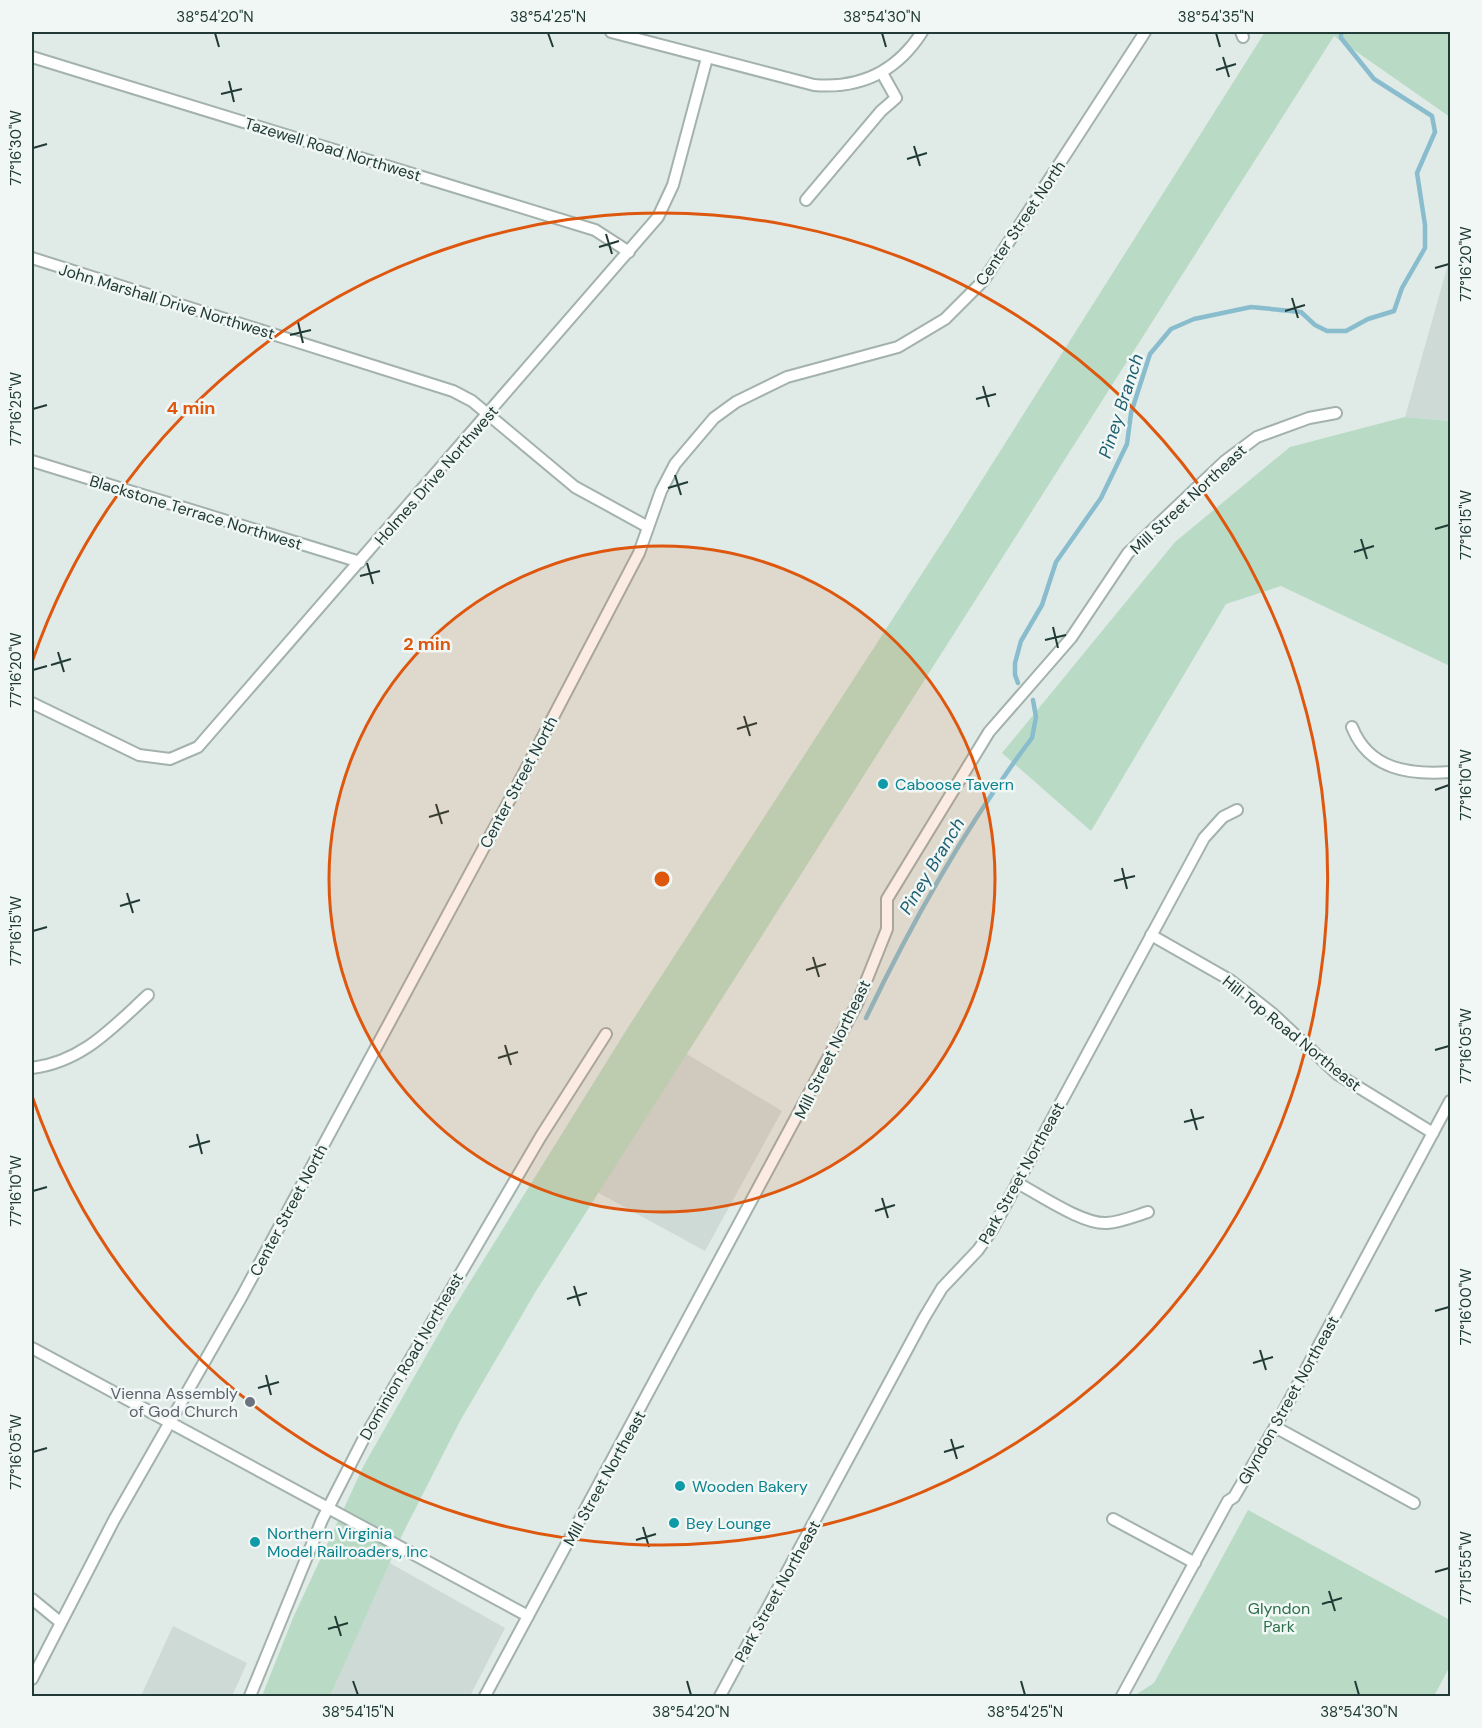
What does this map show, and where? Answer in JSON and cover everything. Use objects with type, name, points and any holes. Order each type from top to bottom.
[{"type":"street","points":[[611,32],[814,86],[849,85],[882,73],[910,50],[922,32]]},
{"type":"street","name":"Center Street North","points":[[32,1679],[60,1622],[247,1286],[516,788],[639,553],[661,491],[675,464],[700,432],[736,402],[787,377],[898,346],[937,325],[967,300],[984,280],[1145,32]]},
{"type":"street","name":"Tazewell Road Northwest","points":[[32,57],[595,230],[629,252]]},
{"type":"street","name":"Holmes Drive Northwest","points":[[32,703],[139,755],[154,759],[185,754],[198,747],[217,729],[658,217],[669,196],[708,58]]},
{"type":"street","points":[[806,200],[881,111],[896,98],[882,73]]},
{"type":"street","name":"John Marshall Drive Northwest","points":[[32,258],[441,386],[472,401],[575,488],[648,527]]},
{"type":"street","name":"Mill Street Northeast","points":[[485,1696],[857,1004],[887,929],[887,899],[989,732],[1071,638],[1128,553],[1225,461],[1257,437],[1309,418],[1336,413]]},
{"type":"street","name":"Blackstone Terrace Northwest","points":[[32,461],[360,562]]},
{"type":"street","points":[[1352,727],[1363,747],[1386,766],[1419,773],[1450,772]]},
{"type":"street","name":"Park Street Northeast","points":[[720,1696],[924,1318],[942,1288],[978,1250],[1017,1183],[1204,838],[1217,821],[1237,810]]},
{"type":"street","name":"Hill Top Road Northeast","points":[[1151,935],[1230,980],[1273,1014],[1337,1074],[1433,1132]]},
{"type":"street","points":[[32,1068],[46,1066],[79,1054],[96,1043],[148,995]]},
{"type":"street","name":"Dominion Road Northeast","points":[[250,1696],[327,1508],[419,1341],[541,1136],[606,1034]]},
{"type":"street","name":"Glyndon Street Northeast","points":[[1122,1696],[1228,1501],[1234,1497],[1275,1427],[1450,1101]]},
{"type":"street","points":[[1017,1183],[1098,1223],[1108,1223],[1148,1212]]},
{"type":"street","points":[[32,1348],[528,1616]]},
{"type":"street","points":[[1275,1427],[1414,1503]]},
{"type":"street","points":[[1113,1519],[1195,1563]]},
{"type":"street","points":[[32,1599],[60,1622]]},
{"type":"shaded area","points":[[1450,257],[1450,421],[1405,417]]},
{"type":"shaded area","points":[[685,1053],[782,1111],[705,1251],[597,1192]]},
{"type":"shaded area","points":[[388,1562],[505,1628],[470,1696],[330,1696]]},
{"type":"shaded area","points":[[173,1626],[247,1663],[232,1696],[141,1696]]},
{"type":"green space","points":[[1265,32],[1450,32],[1450,117],[1334,36],[536,1291],[460,1421],[403,1533],[330,1696],[262,1696],[293,1618],[364,1465],[450,1314],[627,1029],[956,521]]},
{"type":"green space","points":[[1405,417],[1450,421],[1450,666],[1281,586],[1226,604],[1091,831],[1002,753],[1175,542],[1290,447]]},
{"type":"green space","name":"Glyndon Park","points":[[1248,1510],[1450,1620],[1450,1666],[1434,1696],[1134,1696],[1154,1683]]},
{"type":"waterway","name":"Piney Branch","points":[[1018,683],[1015,663],[1021,641],[1042,605],[1056,562],[1101,498],[1127,444],[1131,413],[1150,354],[1171,329],[1194,319],[1251,307],[1301,312],[1315,325],[1327,331],[1346,331],[1368,319],[1394,311],[1402,288],[1425,248],[1425,225],[1417,173],[1435,132],[1432,116],[1374,79],[1341,38],[1341,32]]},
{"type":"waterway","name":"Piney Branch","points":[[866,1018],[902,945],[942,874],[985,805],[1032,738],[1036,717],[1033,700]]},
{"type":"place","name":"Caboose Tavern","points":[[883,784]]},
{"type":"place","name":"Vienna Assembly of God Church","points":[[250,1402]]},
{"type":"place","name":"Wooden Bakery","points":[[680,1486]]},
{"type":"place","name":"Bey Lounge","points":[[674,1523]]},
{"type":"place","name":"Northern Virginia Model Railroaders, Inc","points":[[255,1542]]}]
